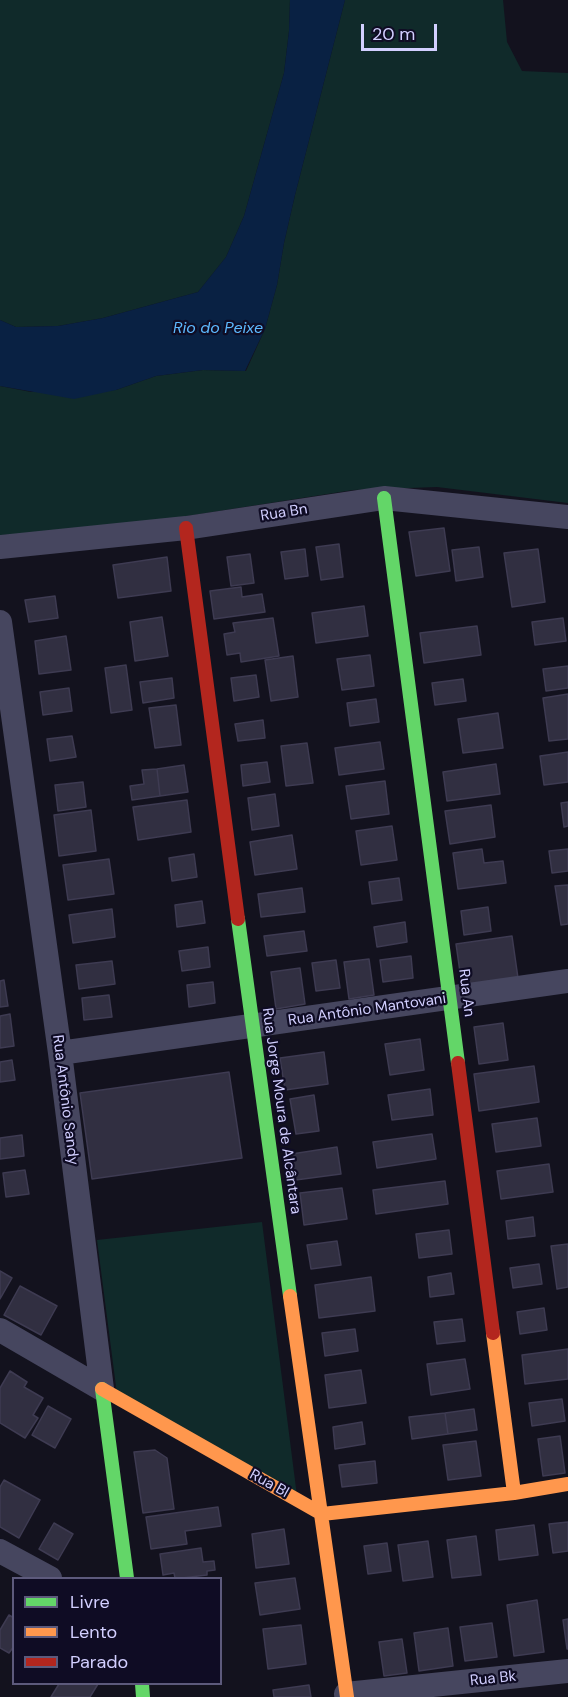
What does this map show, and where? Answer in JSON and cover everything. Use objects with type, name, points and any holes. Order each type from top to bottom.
[{"type":"street","name":"Rua Bn","points":[[0,547],[186,528],[384,498],[568,517]]},
{"type":"street","name":"Rua An","points":[[384,498],[514,1492]]},
{"type":"street","name":"Rua Jorge Moura de Alcântara","points":[[186,528],[252,1027],[346,1696]]},
{"type":"street","name":"Rua Antônio Sandy","points":[[0,622],[60,1053],[127,1577]]},
{"type":"street","name":"Rua Antônio Mantovani","points":[[60,1053],[568,981]]},
{"type":"street","name":"Rua Bl","points":[[0,1330],[322,1514]]},
{"type":"street","points":[[322,1514],[568,1484]]},
{"type":"street","points":[[0,1551],[48,1577]]},
{"type":"street","name":"Rua Bk","points":[[346,1696],[568,1671]]},
{"type":"green space","points":[[0,0],[290,0],[284,73],[244,216],[226,257],[198,292],[103,318],[58,326],[16,327],[0,320]]},
{"type":"green space","points":[[345,0],[503,0],[507,42],[522,71],[568,73],[568,503],[437,487],[353,490],[85,532],[0,535],[0,386],[31,392],[116,390],[156,376],[203,370],[246,371],[265,329],[277,285],[295,195]]},
{"type":"green space","points":[[262,1222],[297,1496],[117,1394],[97,1240]]},
{"type":"water","name":"Rio do Peixe","points":[[290,0],[345,0],[295,195],[277,285],[265,329],[245,371],[203,370],[156,376],[116,390],[74,399],[0,386],[0,320],[16,327],[58,326],[103,318],[198,292],[226,257],[244,216],[284,73]]},
{"type":"building","points":[[444,528],[450,571],[416,576],[409,532]]},
{"type":"building","points":[[339,544],[343,577],[321,580],[316,547]]},
{"type":"building","points":[[479,547],[483,577],[456,581],[452,550]]},
{"type":"building","points":[[305,549],[308,576],[285,579],[281,552]]},
{"type":"building","points":[[538,549],[545,602],[512,607],[504,553]]},
{"type":"building","points":[[250,554],[254,583],[231,586],[227,557]]},
{"type":"building","points":[[167,557],[171,591],[118,598],[113,565]]},
{"type":"building","points":[[241,587],[242,597],[262,594],[265,612],[214,619],[210,591]]},
{"type":"building","points":[[55,596],[58,618],[29,622],[25,600]]},
{"type":"building","points":[[364,606],[368,636],[316,643],[312,613]]},
{"type":"building","points":[[162,617],[168,656],[135,661],[130,622]]},
{"type":"building","points":[[273,618],[279,656],[241,662],[240,653],[227,655],[224,634],[235,632],[233,623]]},
{"type":"building","points":[[563,618],[566,641],[535,645],[532,622]]},
{"type":"building","points":[[477,626],[481,655],[424,663],[420,633]]},
{"type":"building","points":[[66,636],[71,670],[39,674],[35,641]]},
{"type":"building","points":[[370,655],[374,686],[342,690],[337,659]]},
{"type":"building","points":[[293,656],[298,697],[271,701],[265,660]]},
{"type":"building","points":[[126,665],[132,710],[111,713],[105,668]]},
{"type":"building","points":[[568,666],[568,688],[546,691],[543,669]]},
{"type":"building","points":[[256,675],[259,697],[234,701],[231,678]]},
{"type":"building","points":[[172,678],[174,698],[143,703],[140,682]]},
{"type":"building","points":[[463,679],[466,701],[435,705],[432,683]]},
{"type":"building","points":[[69,688],[72,711],[43,715],[40,692]]},
{"type":"building","points":[[568,694],[568,739],[549,741],[543,698]]},
{"type":"building","points":[[376,699],[379,722],[350,726],[347,703]]},
{"type":"building","points":[[176,705],[181,745],[155,748],[149,708]]},
{"type":"building","points":[[498,713],[503,748],[463,753],[458,719]]},
{"type":"building","points":[[263,720],[265,738],[238,741],[235,724]]},
{"type":"building","points":[[72,736],[76,757],[50,761],[47,739]]},
{"type":"building","points":[[380,742],[384,769],[339,775],[335,748]]},
{"type":"building","points":[[307,743],[313,783],[286,786],[281,746]]},
{"type":"building","points":[[568,752],[568,782],[544,785],[540,756]]},
{"type":"building","points":[[267,762],[270,782],[243,786],[241,765]]},
{"type":"building","points":[[496,764],[500,794],[447,801],[443,772]]},
{"type":"building","points":[[184,765],[188,792],[160,796],[157,769]]},
{"type":"building","points":[[157,769],[160,796],[132,800],[130,786],[144,784],[142,770]]},
{"type":"building","points":[[385,781],[389,814],[351,819],[346,786]]},
{"type":"building","points":[[83,782],[86,807],[58,811],[55,785]]},
{"type":"building","points":[[275,794],[279,826],[252,830],[248,798]]},
{"type":"building","points":[[187,800],[191,832],[138,840],[133,807]]},
{"type":"building","points":[[568,802],[568,826],[564,827],[561,803]]},
{"type":"building","points":[[491,805],[495,837],[450,844],[445,811]]},
{"type":"building","points":[[91,810],[96,851],[59,856],[54,815]]},
{"type":"building","points":[[392,826],[397,860],[361,865],[356,831]]},
{"type":"building","points":[[292,835],[297,869],[255,875],[250,842]]},
{"type":"building","points":[[482,849],[484,863],[503,861],[506,883],[458,889],[453,853]]},
{"type":"building","points":[[568,849],[568,871],[552,873],[549,851]]},
{"type":"building","points":[[194,854],[197,877],[172,881],[169,858]]},
{"type":"building","points":[[109,859],[114,894],[68,900],[63,865]]},
{"type":"building","points":[[399,878],[402,900],[372,904],[369,882]]},
{"type":"building","points":[[568,885],[568,924],[561,925],[555,886]]},
{"type":"building","points":[[302,888],[305,912],[261,917],[258,894]]},
{"type":"building","points":[[202,901],[205,923],[177,927],[175,905]]},
{"type":"building","points":[[488,907],[491,931],[464,935],[461,911]]},
{"type":"building","points":[[112,909],[115,937],[73,943],[69,915]]},
{"type":"building","points":[[405,922],[407,942],[377,947],[374,927]]},
{"type":"building","points":[[304,931],[307,951],[267,956],[264,936]]},
{"type":"building","points":[[512,936],[518,978],[462,986],[456,944]]},
{"type":"building","points":[[208,947],[210,967],[182,971],[179,951]]},
{"type":"building","points":[[411,956],[413,978],[383,982],[380,960]]},
{"type":"building","points":[[369,959],[374,995],[349,999],[344,962]]},
{"type":"building","points":[[336,960],[340,988],[316,991],[312,963]]},
{"type":"building","points":[[112,961],[115,984],[79,989],[76,965]]},
{"type":"building","points":[[300,968],[305,1004],[276,1009],[271,972]]},
{"type":"building","points":[[4,980],[8,1006],[0,1007],[0,981]]},
{"type":"building","points":[[213,982],[215,1003],[189,1007],[187,985]]},
{"type":"building","points":[[109,995],[112,1017],[84,1020],[82,998]]},
{"type":"building","points":[[10,1014],[14,1046],[0,1048],[0,1016]]},
{"type":"building","points":[[503,1023],[508,1060],[479,1064],[474,1027]]},
{"type":"building","points":[[420,1039],[424,1070],[390,1075],[385,1044]]},
{"type":"building","points":[[324,1052],[328,1084],[285,1090],[280,1058]]},
{"type":"building","points":[[12,1060],[15,1080],[0,1082],[0,1062]]},
{"type":"building","points":[[534,1066],[539,1102],[479,1111],[474,1074]]},
{"type":"building","points":[[229,1072],[242,1158],[92,1179],[80,1093]]},
{"type":"building","points":[[430,1089],[433,1115],[392,1120],[388,1095]]},
{"type":"building","points":[[314,1095],[319,1131],[296,1134],[290,1099]]},
{"type":"building","points":[[537,1118],[541,1146],[496,1152],[492,1124]]},
{"type":"building","points":[[432,1134],[436,1159],[377,1168],[373,1142]]},
{"type":"building","points":[[22,1135],[24,1156],[0,1159],[0,1138]]},
{"type":"building","points":[[337,1147],[341,1174],[288,1181],[285,1155]]},
{"type":"building","points":[[549,1164],[553,1192],[501,1199],[497,1171]]},
{"type":"building","points":[[25,1170],[29,1194],[6,1197],[3,1173]]},
{"type":"building","points":[[445,1181],[448,1204],[376,1214],[373,1190]]},
{"type":"building","points":[[342,1188],[347,1219],[304,1225],[300,1193]]},
{"type":"building","points":[[533,1217],[535,1236],[508,1239],[506,1221]]},
{"type":"building","points":[[449,1230],[452,1254],[419,1258],[416,1234]]},
{"type":"building","points":[[337,1241],[341,1265],[311,1269],[307,1245]]},
{"type":"building","points":[[568,1244],[568,1287],[557,1289],[551,1246]]},
{"type":"building","points":[[539,1264],[542,1284],[513,1288],[510,1268]]},
{"type":"building","points":[[0,1271],[12,1278],[0,1299]]},
{"type":"building","points":[[451,1273],[454,1294],[430,1297],[428,1277]]},
{"type":"building","points":[[371,1277],[375,1311],[319,1318],[315,1285]]},
{"type":"building","points":[[20,1286],[57,1306],[41,1335],[4,1315]]},
{"type":"building","points":[[544,1308],[547,1330],[520,1334],[517,1312]]},
{"type":"building","points":[[462,1319],[465,1341],[437,1344],[434,1322]]},
{"type":"building","points":[[355,1329],[358,1351],[325,1356],[322,1333]]},
{"type":"building","points":[[568,1349],[568,1379],[525,1384],[522,1355]]},
{"type":"building","points":[[465,1359],[470,1389],[431,1395],[427,1364]]},
{"type":"building","points":[[361,1370],[366,1403],[329,1408],[325,1375]]},
{"type":"building","points":[[10,1371],[27,1382],[24,1387],[43,1398],[33,1415],[38,1418],[25,1438],[0,1423],[0,1388]]},
{"type":"building","points":[[562,1399],[565,1421],[532,1426],[529,1403]]},
{"type":"building","points":[[48,1406],[71,1419],[55,1448],[32,1435]]},
{"type":"building","points":[[474,1409],[477,1430],[448,1434],[445,1413]]},
{"type":"building","points":[[445,1413],[448,1434],[412,1439],[409,1417]]},
{"type":"building","points":[[362,1422],[365,1444],[335,1449],[333,1427]]},
{"type":"building","points":[[560,1436],[565,1473],[543,1476],[538,1439]]},
{"type":"building","points":[[476,1441],[481,1476],[448,1480],[443,1445]]},
{"type":"building","points":[[155,1450],[167,1458],[174,1509],[143,1513],[134,1452]]},
{"type":"building","points":[[375,1461],[377,1483],[342,1487],[339,1465]]},
{"type":"building","points":[[4,1480],[40,1500],[19,1538],[0,1527],[0,1487]]},
{"type":"building","points":[[218,1507],[221,1526],[185,1531],[187,1544],[151,1549],[146,1517]]},
{"type":"building","points":[[568,1522],[568,1551],[553,1553],[549,1524]]},
{"type":"building","points":[[54,1523],[73,1534],[58,1560],[39,1549]]},
{"type":"building","points":[[534,1525],[538,1555],[499,1560],[496,1530]]},
{"type":"building","points":[[284,1529],[289,1564],[256,1568],[252,1534]]},
{"type":"building","points":[[476,1536],[481,1575],[452,1578],[447,1540]]},
{"type":"building","points":[[428,1541],[433,1577],[403,1581],[398,1545]]},
{"type":"building","points":[[387,1543],[391,1571],[368,1574],[364,1546]]},
{"type":"building","points":[[201,1548],[203,1562],[214,1561],[215,1570],[207,1571],[207,1575],[190,1577],[175,1577],[174,1573],[163,1575],[160,1554]]},
{"type":"building","points":[[295,1578],[300,1609],[260,1615],[255,1583]]},
{"type":"building","points":[[537,1600],[544,1652],[514,1656],[507,1605]]},
{"type":"building","points":[[9,1615],[12,1617],[12,1649],[9,1653],[0,1648],[0,1630]]},
{"type":"building","points":[[568,1619],[568,1649],[567,1649],[563,1620]]},
{"type":"building","points":[[492,1623],[497,1657],[465,1661],[460,1627]]},
{"type":"building","points":[[301,1625],[306,1664],[268,1669],[263,1629]]},
{"type":"building","points":[[448,1628],[453,1666],[419,1671],[414,1633]]},
{"type":"building","points":[[402,1639],[407,1673],[384,1676],[379,1642]]},
{"type":"building","points":[[58,1685],[97,1685],[90,1697],[51,1697]]},
{"type":"building","points":[[309,1685],[311,1697],[274,1697],[273,1690]]},
{"type":"traffic: fast","points":[[384,498],[458,1063]]},
{"type":"traffic: fast","points":[[238,919],[290,1296]]},
{"type":"traffic: fast","points":[[102,1389],[127,1577]]},
{"type":"traffic: fast","points":[[142,1685],[143,1697]]},
{"type":"traffic: slow","points":[[290,1296],[347,1697]]},
{"type":"traffic: slow","points":[[493,1333],[514,1493]]},
{"type":"traffic: slow","points":[[102,1389],[322,1514],[514,1493],[568,1484]]},
{"type":"traffic: jam","points":[[186,528],[238,919]]},
{"type":"traffic: jam","points":[[458,1063],[493,1333]]}]
